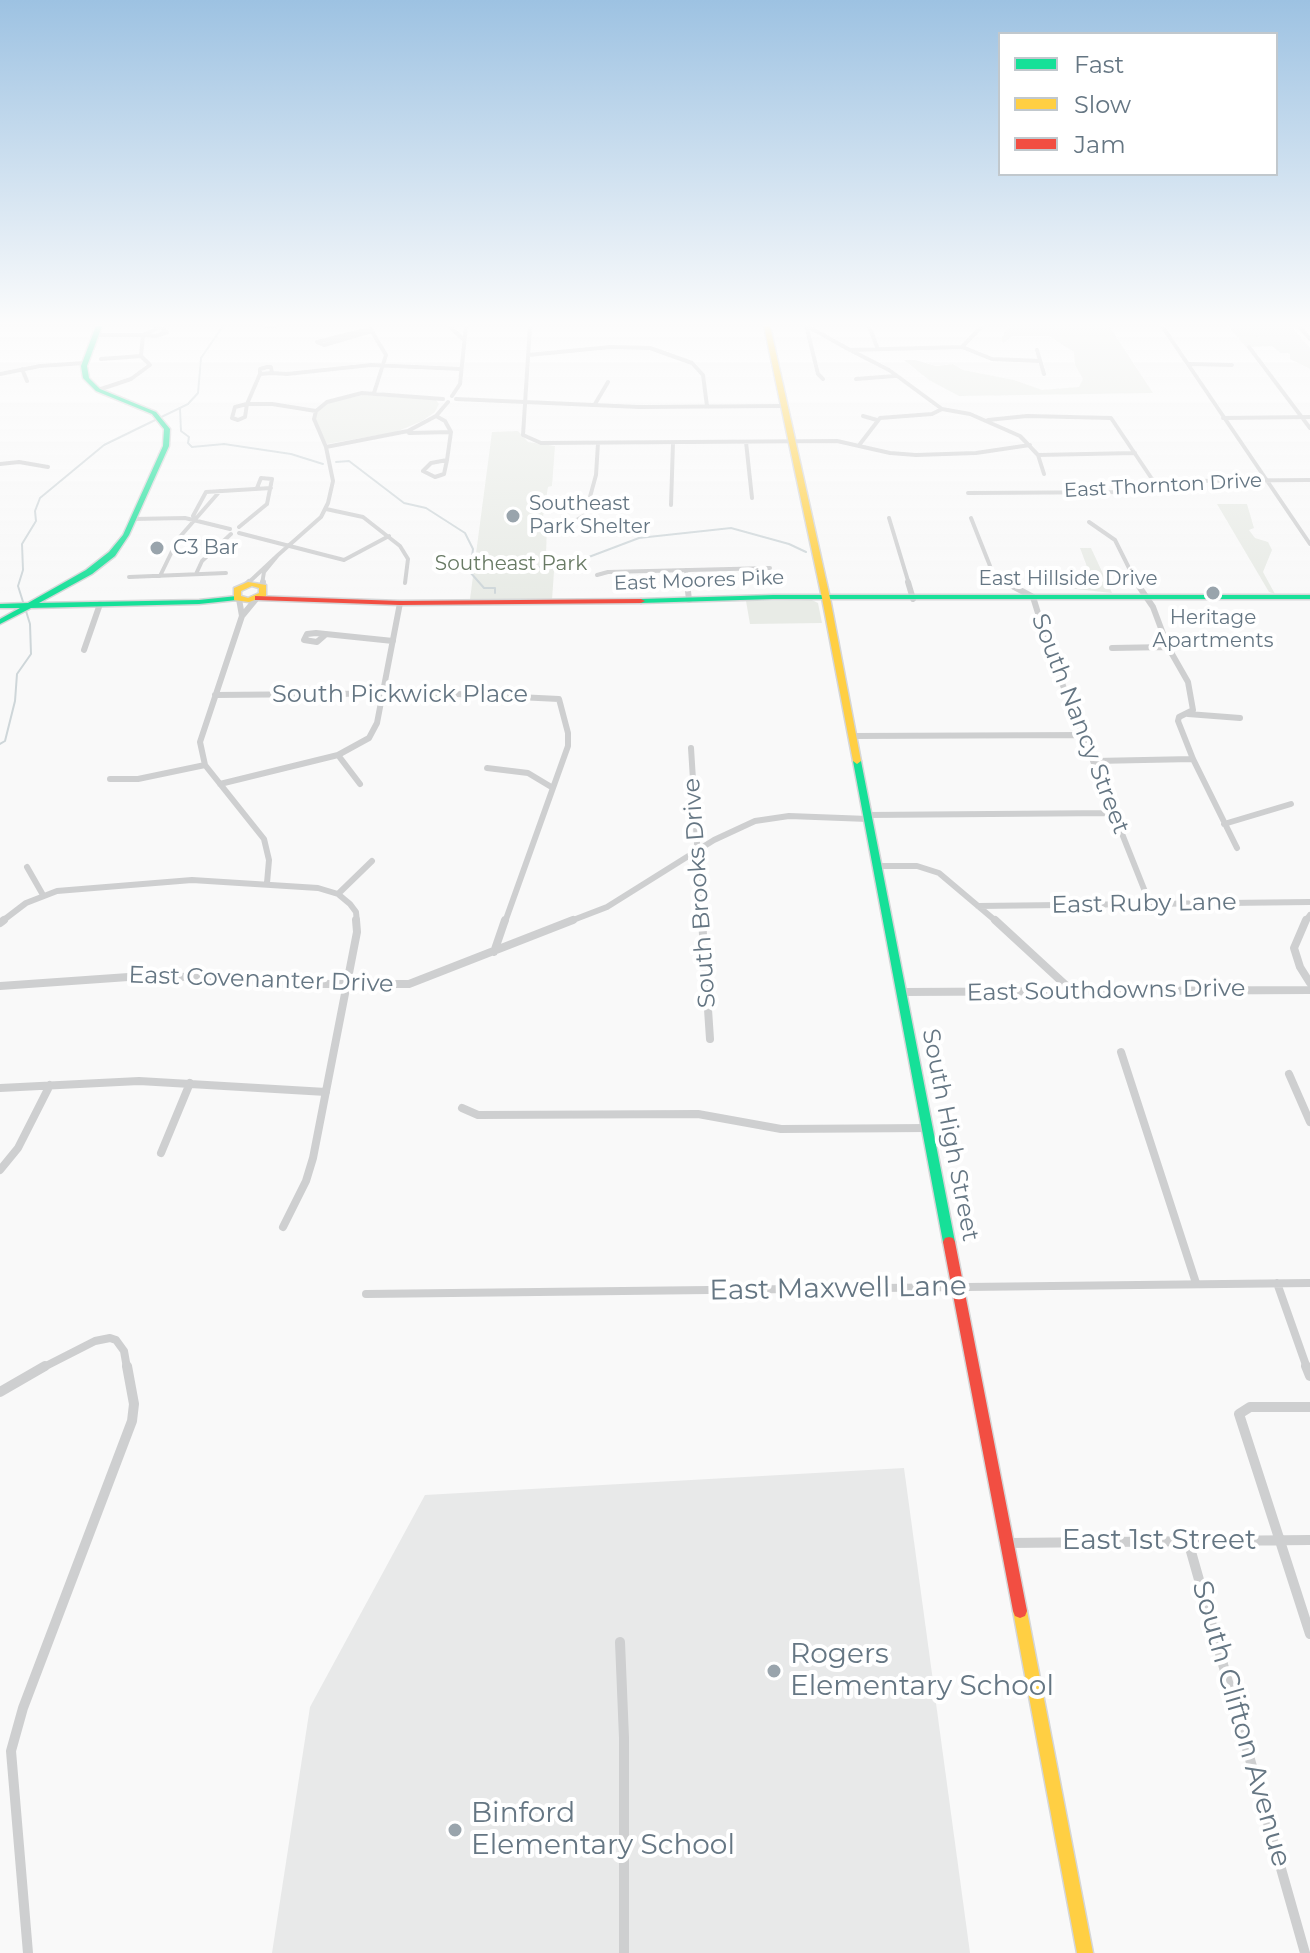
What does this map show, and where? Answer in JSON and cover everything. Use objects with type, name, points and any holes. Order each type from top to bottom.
[{"type":"main road","points":[[32,605],[112,554],[134,519],[166,446],[168,433],[158,417]]},
{"type":"main road","name":"South High Street","points":[[786,417],[826,598],[903,992],[1085,1953]]},
{"type":"main road","points":[[60,588],[62,605]]},
{"type":"main road","points":[[0,622],[14,610],[32,605],[186,601],[240,593]]},
{"type":"main road","name":"East Moores Pike","points":[[240,593],[400,603],[826,598]]},
{"type":"main road","name":"East Hillside Drive","points":[[826,598],[1310,597]]},
{"type":"main road","points":[[0,606],[14,610]]},
{"type":"street","points":[[242,616],[240,593],[326,509],[333,481],[326,447],[314,417]]},
{"type":"street","points":[[400,433],[434,417]]},
{"type":"street","points":[[438,417],[445,421],[451,432],[447,460],[442,476],[423,471],[431,463],[447,460]]},
{"type":"street","points":[[524,417],[523,435],[541,443],[837,441],[890,453],[916,455],[976,453],[1030,445]]},
{"type":"street","points":[[867,417],[877,420],[887,417]]},
{"type":"street","points":[[976,417],[988,420],[1030,445],[1038,455],[1044,474]]},
{"type":"street","points":[[988,420],[1016,417]]},
{"type":"street","points":[[1075,417],[1111,418],[1152,479],[1162,488]]},
{"type":"street","points":[[1223,418],[1291,417]]},
{"type":"street","points":[[1302,417],[1310,428]]},
{"type":"street","points":[[1223,418],[1310,544]]},
{"type":"street","points":[[860,444],[877,420]]},
{"type":"street","points":[[413,428],[420,432]]},
{"type":"street","points":[[326,447],[400,433],[451,432]]},
{"type":"street","points":[[746,442],[752,498]]},
{"type":"street","points":[[534,530],[567,526],[585,515],[596,475],[598,443]]},
{"type":"street","points":[[671,505],[673,443]]},
{"type":"street","points":[[1038,455],[1135,453]]},
{"type":"street","points":[[0,464],[19,462],[48,467]]},
{"type":"street","points":[[239,530],[267,504],[272,479],[259,479],[257,488]]},
{"type":"street","name":"East Thornton Drive","points":[[968,493],[1139,492],[1188,481],[1310,480]]},
{"type":"street","points":[[160,576],[206,492],[271,488]]},
{"type":"street","points":[[192,519],[211,504],[220,491]]},
{"type":"street","points":[[199,504],[211,504]]},
{"type":"street","points":[[326,509],[363,517],[389,536],[406,554],[405,583]]},
{"type":"street","points":[[889,518],[913,599]]},
{"type":"street","name":"South Nancy Street","points":[[971,518],[994,576],[1033,597],[1052,658],[1150,904]]},
{"type":"street","points":[[134,519],[192,519],[348,560],[389,536]]},
{"type":"street","points":[[1089,522],[1115,540],[1142,593],[1148,597],[1168,647],[1191,691],[1193,710],[1177,720],[1237,848]]},
{"type":"street","points":[[196,574],[202,561],[230,531]]},
{"type":"street","points":[[267,883],[269,854],[264,839],[205,765],[201,737],[242,616],[260,593],[264,572],[278,555]]},
{"type":"street","points":[[597,575],[608,572],[770,568]]},
{"type":"street","points":[[686,570],[689,600]]},
{"type":"street","points":[[129,577],[226,573]]},
{"type":"street","points":[[220,784],[338,755],[359,746],[371,736],[384,693],[400,603]]},
{"type":"street","points":[[84,650],[100,604]]},
{"type":"street","points":[[325,635],[393,641]]},
{"type":"street","points":[[1112,648],[1168,647]]},
{"type":"street","name":"South Pickwick Place","points":[[215,695],[504,694],[559,699],[568,740],[494,952]]},
{"type":"street","points":[[1188,714],[1240,718]]},
{"type":"street","points":[[852,736],[1085,735]]},
{"type":"street","name":"South Brooks Drive","points":[[691,748],[710,1039]]},
{"type":"street","points":[[338,755],[360,784]]},
{"type":"street","points":[[1095,761],[1193,759]]},
{"type":"street","points":[[110,779],[138,779],[205,765]]},
{"type":"street","points":[[487,768],[528,773],[553,788]]},
{"type":"street","points":[[1224,824],[1291,804]]},
{"type":"street","name":"East Covenanter Drive","points":[[0,986],[157,975],[286,984],[414,983],[607,907],[733,829],[764,818],[1114,813]]},
{"type":"street","points":[[338,894],[372,861]]},
{"type":"street","points":[[878,866],[927,868],[952,883],[1071,990]]},
{"type":"street","points":[[27,867],[43,895]]},
{"type":"street","points":[[0,923],[16,909],[43,895],[76,887],[192,880],[318,888],[338,894],[354,908],[358,921],[310,1171],[283,1227]]},
{"type":"street","name":"East Ruby Lane","points":[[978,906],[1310,902]]},
{"type":"street","points":[[1310,915],[1299,931],[1294,948],[1300,967],[1310,983]]},
{"type":"street","name":"East Southdowns Drive","points":[[903,992],[1310,990]]},
{"type":"street","points":[[1121,1052],[1196,1283]]},
{"type":"street","points":[[1289,1074],[1310,1122]]},
{"type":"street","points":[[0,1088],[139,1081],[326,1092]]},
{"type":"street","points":[[161,1153],[190,1083]]},
{"type":"street","points":[[0,1170],[18,1148],[50,1085]]},
{"type":"street","points":[[462,1108],[478,1115],[698,1114],[781,1129],[928,1128]]},
{"type":"street","points":[[1277,1283],[1310,1376]]},
{"type":"street","name":"East Maxwell Lane","points":[[366,1294],[1310,1283]]},
{"type":"street","points":[[0,1392],[58,1358],[95,1341],[110,1338],[116,1340],[124,1351],[134,1404],[132,1421],[23,1708],[11,1751],[28,1953]]},
{"type":"street","points":[[1310,1407],[1250,1407],[1239,1414],[1310,1634]]},
{"type":"street","name":"East 1st Street","points":[[1008,1543],[1310,1540]]},
{"type":"street","name":"South Clifton Avenue","points":[[1188,1541],[1305,1953]]},
{"type":"street","points":[[620,1642],[624,1738],[624,1953]]},
{"type":"shaded area","points":[[904,1468],[970,1953],[272,1953],[310,1707],[425,1495]]},
{"type":"green space","points":[[428,417],[396,432],[327,444],[314,418]]},
{"type":"green space","name":"Southeast Park","points":[[518,431],[528,442],[555,446],[552,486],[548,487],[542,523],[547,524],[546,556],[555,557],[552,600],[470,599],[492,432]]},
{"type":"green space","points":[[1217,504],[1247,504],[1254,528],[1249,530],[1255,538],[1268,542],[1272,550],[1263,572],[1275,594],[1269,592]]},
{"type":"green space","points":[[1080,548],[1091,548],[1112,593],[1067,588],[1070,583],[1092,580]]},
{"type":"green space","points":[[812,600],[818,603],[822,623],[750,624],[746,601]]},
{"type":"waterway","points":[[24,605],[18,586],[23,570],[22,544],[36,521],[35,511],[40,498],[104,445],[161,417]]},
{"type":"waterway","points":[[180,417],[181,431],[189,437],[188,443],[192,447],[224,444],[291,454],[323,464]]},
{"type":"waterway","points":[[336,462],[349,461],[404,503],[426,508],[465,533],[473,549],[470,572],[484,588],[495,588],[495,593]]},
{"type":"waterway","points":[[474,554],[493,563],[549,568],[565,566],[639,538],[731,528],[789,544],[806,552]]},
{"type":"waterway","points":[[0,744],[5,741],[15,701],[17,674],[31,654],[30,624],[26,611]]},
{"type":"traffic: fast","points":[[0,622],[89,572],[112,554],[126,535],[166,446],[167,429],[157,417]]},
{"type":"traffic: fast","points":[[641,601],[773,597],[1310,597]]},
{"type":"traffic: fast","points":[[0,606],[199,602],[237,598]]},
{"type":"traffic: fast","points":[[857,761],[949,1242]]},
{"type":"traffic: slow","points":[[787,417],[857,761]]},
{"type":"traffic: slow","points":[[251,584],[263,587],[263,594],[249,600],[237,598],[237,590],[251,584]]},
{"type":"traffic: slow","points":[[1020,1611],[1085,1953]]},
{"type":"traffic: jam","points":[[258,598],[400,603],[641,601]]},
{"type":"traffic: jam","points":[[949,1242],[1020,1611]]},
{"type":"place","name":"Southeast Park Shelter","points":[[513,516]]},
{"type":"place","name":"C3 Bar","points":[[157,548]]},
{"type":"place","name":"Heritage Apartments","points":[[1213,593]]},
{"type":"place","name":"Rogers Elementary School","points":[[774,1671]]},
{"type":"place","name":"Binford Elementary School","points":[[455,1830]]}]
